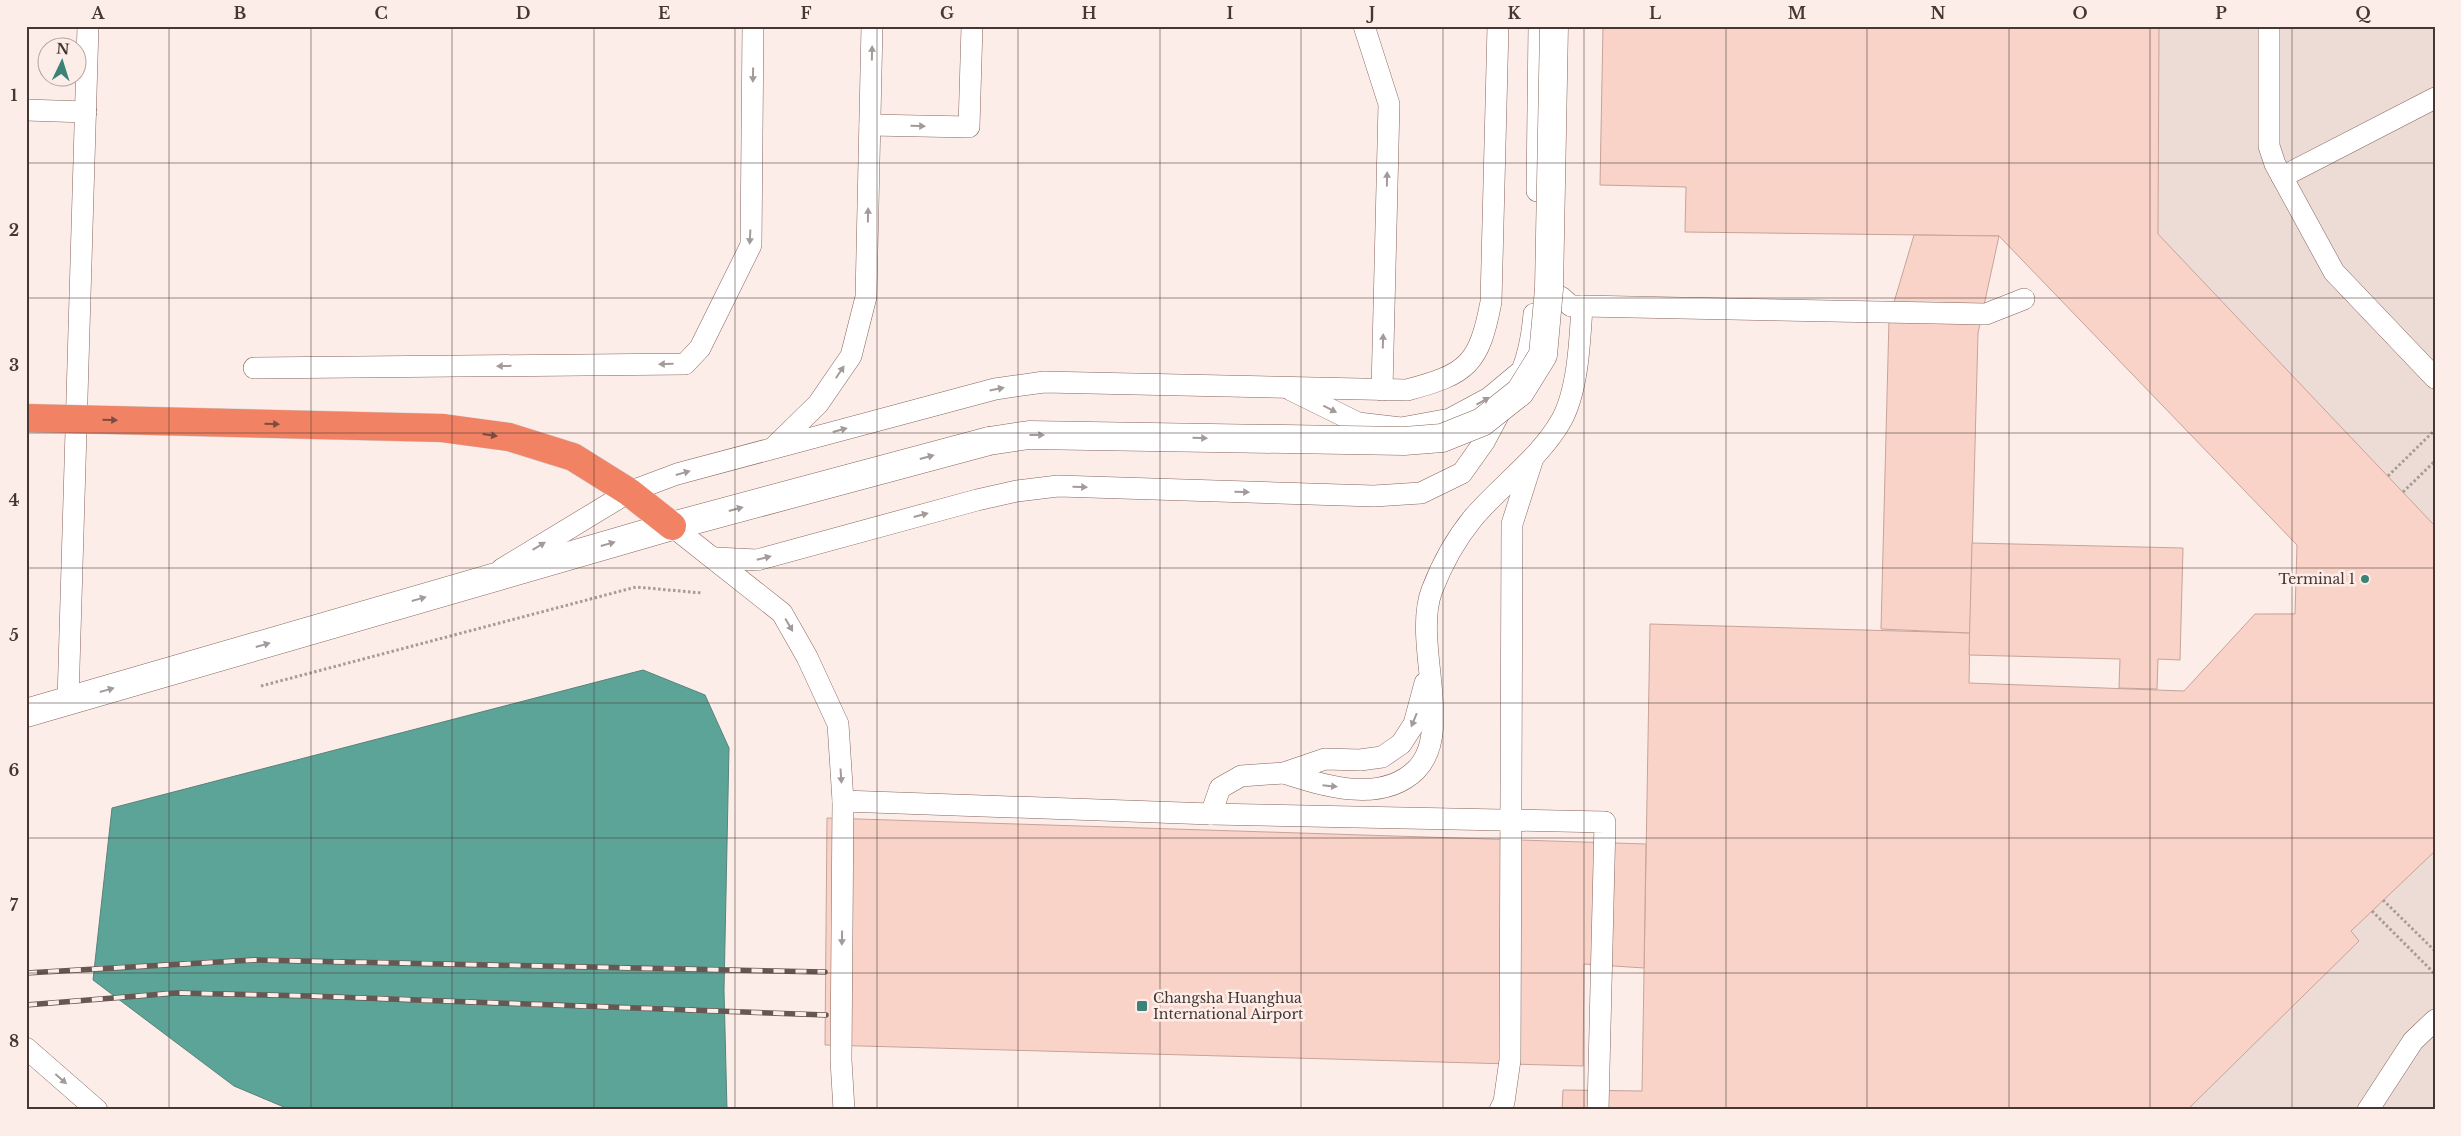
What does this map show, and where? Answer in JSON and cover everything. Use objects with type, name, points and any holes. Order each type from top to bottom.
[{"type":"highway","points":[[26,418],[442,428],[509,437],[573,457],[629,492],[672,526]]},
{"type":"street","points":[[26,713],[672,526],[989,441],[1029,435],[1404,441],[1442,438],[1482,422],[1520,392],[1543,355],[1550,289],[1554,26]]},
{"type":"lane","points":[[68,701],[88,26]]},
{"type":"lane","points":[[254,368],[685,364],[700,348],[751,245],[753,26]]},
{"type":"lane","points":[[773,448],[818,404],[851,356],[866,297],[872,26]]},
{"type":"lane","points":[[870,125],[969,127],[972,26]]},
{"type":"lane","points":[[1364,26],[1389,104],[1382,390]]},
{"type":"lane","points":[[482,581],[629,492],[677,474],[995,389],[1044,382],[1407,390],[1444,381],[1469,364],[1484,337],[1491,302],[1498,26]]},
{"type":"lane","points":[[1286,387],[1358,423],[1401,428],[1450,418],[1489,398],[1523,371],[1533,333],[1536,296],[1540,26]]},
{"type":"lane","points":[[716,558],[757,560],[1017,490],[1049,487],[1374,496],[1422,493],[1462,473],[1484,442],[1554,318],[1561,296],[1566,26]]},
{"type":"lane","points":[[2269,26],[2270,146],[2282,177],[2334,272],[2435,378]]},
{"type":"lane","points":[[2282,177],[2435,98]]},
{"type":"lane","points":[[26,110],[86,112]]},
{"type":"lane","points":[[1561,296],[1571,306],[1986,314],[2024,299]]},
{"type":"lane","points":[[1284,773],[1325,786],[1374,788],[1399,783],[1417,768],[1431,744],[1434,720],[1428,674],[1427,625],[1431,592],[1451,548],[1473,518],[1533,458],[1562,420],[1574,382],[1582,306]]},
{"type":"lane","points":[[1500,1110],[1504,1102],[1510,1060],[1513,822],[1512,524],[1533,458]]},
{"type":"lane","points":[[672,526],[716,558],[782,613],[808,657],[838,724],[843,802],[840,1060],[844,1110]]},
{"type":"lane","points":[[1211,814],[1220,788],[1241,776],[1284,773],[1325,759],[1360,760],[1382,757],[1401,744],[1414,724],[1428,674]]},
{"type":"lane","points":[[843,802],[1513,822],[1605,822],[1598,1110]]},
{"type":"lane","points":[[2368,1110],[2413,1041],[2435,1020]]},
{"type":"lane","points":[[26,1048],[97,1110]]},
{"type":"path","points":[[2388,476],[2435,430]]},
{"type":"path","points":[[2403,492],[2435,461]]},
{"type":"path","points":[[255,687],[636,587],[703,593]]},
{"type":"path","points":[[2383,900],[2435,951]]},
{"type":"path","points":[[2372,911],[2435,974]]},
{"type":"shaded area","name":"Terminal 1","points":[[1603,26],[2435,26],[2435,1110],[1562,1110],[1563,1090],[1642,1091],[1650,624],[1970,633],[1969,683],[2184,691],[2255,614],[2295,613],[2297,545],[1999,236],[1685,232],[1686,187],[1600,185]]},
{"type":"water","points":[[643,670],[705,695],[729,748],[724,990],[727,1110],[291,1110],[234,1086],[93,980],[112,808]]},
{"type":"building","name":"Terminal 1","points":[[1603,26],[2159,26],[2158,234],[2435,526],[2435,851],[2351,931],[2359,941],[2187,1110],[1562,1110],[1563,1090],[1642,1091],[1650,624],[1970,633],[1969,683],[2184,691],[2255,614],[2295,614],[2297,545],[1999,236],[1685,232],[1686,187],[1600,185]]},
{"type":"building","points":[[1914,235],[1999,236],[1978,333],[1970,633],[1881,629],[1889,319]]},
{"type":"building","points":[[1972,543],[2183,548],[2180,660],[2158,659],[2157,689],[2119,688],[2120,659],[1969,655]]},
{"type":"building","points":[[827,818],[1646,844],[1644,968],[1584,964],[1583,1066],[825,1045]]},
{"type":"railway","points":[[26,973],[254,960],[825,972]]},
{"type":"railway","points":[[26,1005],[176,993],[309,996],[826,1015]]},
{"type":"place","name":"Terminal 1","points":[[2365,579]]},
{"type":"place","name":"Changsha Huanghua International Airport","points":[[1142,1006]]}]
